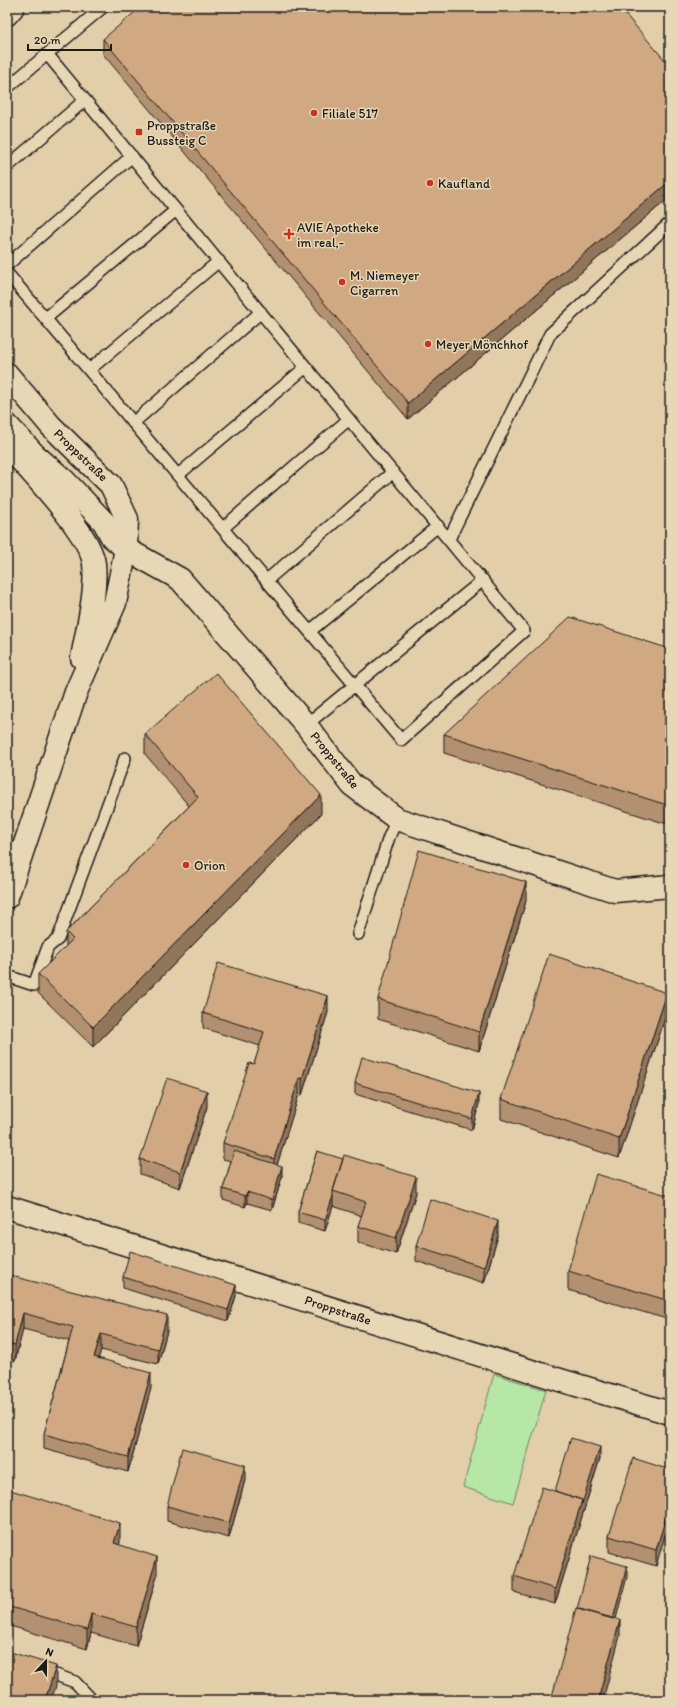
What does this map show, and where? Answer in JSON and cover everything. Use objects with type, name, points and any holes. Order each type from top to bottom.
[{"type":"street","points":[[7,14],[13,7]]},
{"type":"street","name":"Proppstraße","points":[[7,374],[51,426],[111,485],[126,519],[126,549],[115,603],[76,692],[15,849],[7,897]]},
{"type":"street","name":"Proppstraße","points":[[7,431],[64,480],[104,522],[112,537],[126,549],[180,579],[306,725],[352,785],[397,819],[615,891],[670,886]]},
{"type":"street","name":"Proppstraße","points":[[7,431],[81,532],[94,563],[92,597],[76,692]]},
{"type":"street","points":[[94,563],[126,549]]},
{"type":"street","name":"Proppstraße","points":[[7,1207],[670,1413]]},
{"type":"lane","points":[[7,88],[103,7]]},
{"type":"lane","points":[[7,273],[401,740],[524,631],[47,54]]},
{"type":"lane","points":[[7,167],[85,100]]},
{"type":"lane","points":[[7,265],[132,156]]},
{"type":"lane","points":[[46,318],[176,210]]},
{"type":"lane","points":[[449,539],[550,334],[670,223]]},
{"type":"lane","points":[[89,370],[219,261]]},
{"type":"lane","points":[[133,422],[261,312]]},
{"type":"lane","points":[[178,475],[306,367]]},
{"type":"lane","points":[[223,528],[349,419]]},
{"type":"lane","points":[[267,580],[393,472]]},
{"type":"lane","points":[[310,631],[438,526]]},
{"type":"lane","points":[[306,725],[483,580]]},
{"type":"lane","points":[[7,976],[34,986],[48,947],[58,939],[125,758]]},
{"type":"lane","points":[[358,934],[397,819]]},
{"type":"lane","points":[[34,1668],[75,1682],[92,1700]]},
{"type":"green space","points":[[494,1374],[546,1390],[513,1503],[463,1487]]},
{"type":"building","points":[[141,7],[619,7],[670,66],[670,181],[408,403],[103,39]]},
{"type":"building","points":[[570,617],[670,649],[670,806],[444,734]]},
{"type":"building","points":[[216,673],[321,795],[93,1027],[38,974],[73,939],[66,932],[198,797],[145,734]]},
{"type":"building","points":[[419,850],[526,882],[479,1032],[378,999]]},
{"type":"building","points":[[549,954],[667,993],[619,1139],[501,1099]]},
{"type":"building","points":[[218,963],[328,996],[302,1079],[299,1078],[274,1159],[223,1143],[249,1063],[254,1064],[264,1032],[203,1013]]},
{"type":"building","points":[[362,1057],[479,1093],[472,1119],[355,1083]]},
{"type":"building","points":[[167,1078],[207,1091],[180,1172],[140,1159]]},
{"type":"building","points":[[670,1136],[670,1148],[667,1146]]},
{"type":"building","points":[[234,1151],[282,1166],[272,1200],[247,1192],[245,1196],[223,1189]]},
{"type":"building","points":[[317,1151],[343,1159],[325,1220],[298,1212]]},
{"type":"building","points":[[344,1155],[416,1177],[396,1238],[358,1226],[366,1202],[333,1191]]},
{"type":"building","points":[[596,1174],[670,1196],[670,1301],[568,1271]]},
{"type":"building","points":[[430,1199],[498,1221],[484,1267],[416,1246]]},
{"type":"building","points":[[130,1251],[236,1285],[228,1310],[123,1277]]},
{"type":"building","points":[[7,1275],[167,1315],[158,1349],[101,1334],[94,1357],[151,1373],[128,1457],[44,1434],[73,1327],[23,1313],[15,1345],[7,1343]]},
{"type":"building","points":[[571,1438],[600,1447],[582,1504],[582,1500],[555,1491]]},
{"type":"building","points":[[182,1448],[245,1465],[229,1523],[167,1506]]},
{"type":"building","points":[[633,1458],[670,1470],[670,1504],[656,1550],[609,1536]]},
{"type":"building","points":[[542,1487],[582,1500],[555,1589],[514,1576]]},
{"type":"building","points":[[7,1489],[120,1523],[114,1543],[157,1557],[136,1627],[91,1614],[87,1630],[7,1606]]},
{"type":"building","points":[[591,1556],[627,1566],[613,1619],[577,1609]]},
{"type":"building","points":[[576,1608],[620,1620],[598,1700],[551,1700]]},
{"type":"building","points":[[7,1651],[56,1666],[45,1700],[7,1700]]},
{"type":"place","name":"Filiale 517","points":[[314,113]]},
{"type":"place","name":"Proppstraße Bussteig C","points":[[139,132]]},
{"type":"place","name":"Kaufland","points":[[430,183]]},
{"type":"place","name":"AVIE Apotheke im real,-","points":[[289,234]]},
{"type":"place","name":"M. Niemeyer Cigarren","points":[[342,282]]},
{"type":"place","name":"Meyer Mönchhof","points":[[428,344]]},
{"type":"place","name":"Orion","points":[[186,865]]}]
